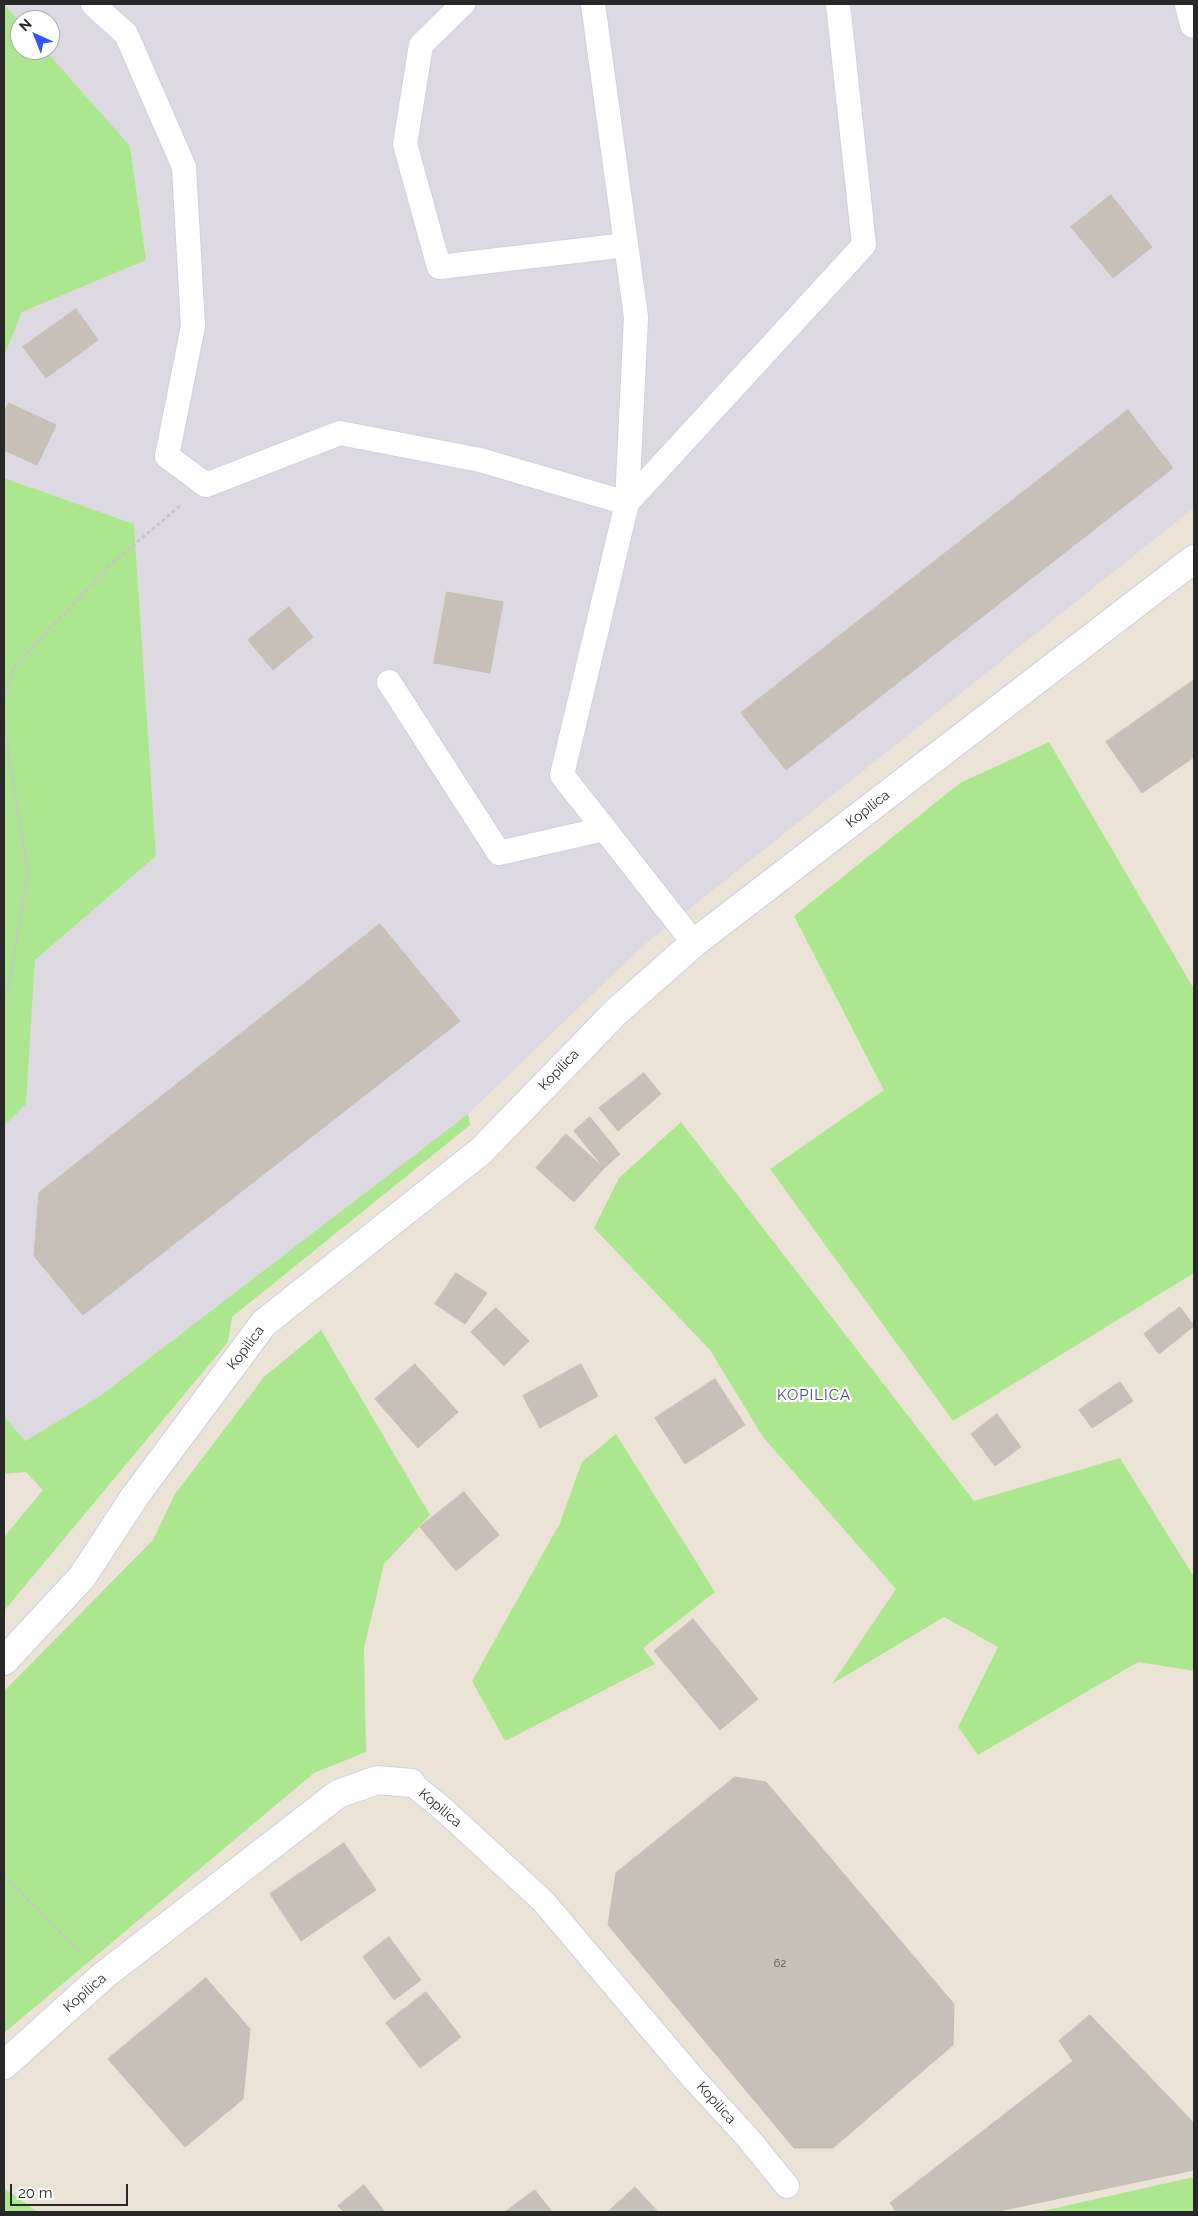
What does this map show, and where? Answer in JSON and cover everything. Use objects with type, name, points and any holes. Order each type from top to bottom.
[{"type":"street","points":[[1189,4],[1194,24]]},
{"type":"street","name":"Kopilica","points":[[4,1661],[82,1577],[135,1496],[264,1323],[481,1151],[616,1012],[694,943],[1194,558]]},
{"type":"street","name":"Kopilica","points":[[4,2065],[103,1976],[338,1794],[377,1780],[411,1783]]},
{"type":"lane","points":[[93,4],[126,34],[184,166],[193,326],[167,456],[206,485],[340,433],[480,460],[627,503]]},
{"type":"lane","points":[[463,4],[421,45],[405,144],[439,267],[626,245]]},
{"type":"lane","points":[[592,4],[636,317],[627,503],[562,775],[694,943]]},
{"type":"lane","points":[[627,503],[864,245],[838,4]]},
{"type":"lane","points":[[388,682],[499,853],[604,829]]},
{"type":"lane","name":"Kopilica","points":[[411,1783],[443,1809],[543,1901],[692,2077],[748,2138],[787,2186]]},
{"type":"path","points":[[4,698],[14,667],[111,564],[206,485]]},
{"type":"path","points":[[4,724],[28,874],[8,989],[4,995]]},
{"type":"path","points":[[4,1875],[103,1976]]},
{"type":"shaded area","points":[[4,4],[1194,4],[1194,508],[644,945],[468,1114],[100,1396],[25,1441],[4,1416],[4,1126],[26,1103],[35,960],[156,856],[134,524],[4,478],[4,356],[22,312],[146,260],[130,146],[54,60],[60,60],[60,10],[10,11]]},
{"type":"green space","points":[[4,4],[10,11],[10,60],[54,60],[130,146],[146,260],[22,312],[4,356]]},
{"type":"green space","points":[[4,478],[134,524],[156,856],[35,960],[26,1104],[4,1126]]},
{"type":"green space","points":[[1049,742],[1194,989],[1194,1273],[953,1421],[770,1169],[884,1090],[794,916],[960,783]]},
{"type":"green space","points":[[468,1114],[470,1125],[232,1317],[228,1342],[4,1611],[4,1537],[43,1490],[26,1472],[4,1474],[4,1416],[25,1441],[100,1396]]},
{"type":"green space","points":[[681,1122],[974,1501],[1120,1458],[1194,1577],[1194,1671],[1138,1662],[978,1755],[958,1727],[998,1647],[944,1617],[832,1684],[896,1589],[763,1437],[710,1350],[594,1228],[619,1178]]},
{"type":"green space","points":[[321,1330],[430,1515],[384,1564],[364,1648],[366,1752],[314,1773],[4,2033],[4,1691],[153,1540],[175,1494],[264,1377]]},
{"type":"green space","points":[[616,1434],[715,1592],[643,1648],[655,1664],[505,1741],[472,1681],[560,1523],[582,1462]]},
{"type":"green space","points":[[1194,2177],[1194,2212],[1038,2212]]},
{"type":"green space","points":[[4,2188],[38,2212],[4,2212]]},
{"type":"building","points":[[1111,195],[1152,247],[1113,278],[1071,227]]},
{"type":"building","points":[[76,309],[98,340],[46,378],[23,347]]},
{"type":"building","points":[[9,403],[56,425],[37,465],[4,450],[4,413]]},
{"type":"building","points":[[1128,410],[1173,468],[786,770],[741,713]]},
{"type":"building","points":[[447,592],[503,602],[490,673],[434,663]]},
{"type":"building","points":[[289,607],[313,637],[273,670],[248,640]]},
{"type":"building","points":[[1194,680],[1194,757],[1142,793],[1106,742]]},
{"type":"building","points":[[380,924],[460,1021],[83,1315],[34,1256],[39,1193]]},
{"type":"building","points":[[644,1073],[661,1094],[618,1131],[599,1108]]},
{"type":"building","points":[[590,1117],[620,1154],[604,1168],[574,1131]]},
{"type":"building","points":[[566,1134],[604,1168],[574,1202],[536,1168]]},
{"type":"building","points":[[456,1273],[487,1293],[465,1324],[435,1304]]},
{"type":"building","points":[[1180,1307],[1194,1326],[1159,1354],[1144,1334]]},
{"type":"building","points":[[496,1308],[529,1341],[504,1366],[471,1332]]},
{"type":"building","points":[[415,1364],[458,1412],[418,1448],[375,1399]]},
{"type":"building","points":[[581,1364],[598,1396],[540,1428],[523,1396]]},
{"type":"building","points":[[715,1379],[745,1425],[685,1464],[655,1418]]},
{"type":"building","points":[[1120,1382],[1133,1401],[1092,1428],[1079,1410]]},
{"type":"building","points":[[997,1414],[1021,1447],[995,1466],[971,1434]]},
{"type":"building","points":[[464,1492],[499,1535],[456,1571],[420,1527]]},
{"type":"building","points":[[693,1619],[758,1699],[720,1730],[654,1651]]},
{"type":"building","points":[[735,1777],[766,1782],[954,2004],[953,2045],[833,2148],[794,2148],[608,1925],[616,1873]]},
{"type":"building","points":[[344,1843],[376,1890],[301,1941],[270,1894]]},
{"type":"building","points":[[389,1937],[421,1980],[394,2000],[363,1957]]},
{"type":"building","points":[[206,1978],[250,2029],[243,2099],[185,2147],[108,2059]]},
{"type":"building","points":[[426,1992],[461,2037],[420,2068],[386,2023]]},
{"type":"building","points":[[1090,2015],[1194,2123],[1194,2170],[994,2212],[896,2212],[890,2203],[1073,2061],[1059,2041]]},
{"type":"building","points":[[364,2185],[385,2212],[344,2212],[338,2206]]},
{"type":"building","points":[[635,2187],[658,2212],[608,2212]]},
{"type":"building","points":[[535,2190],[552,2212],[505,2212]]},
{"type":"district","name":"KOPILICA","points":[[814,1395]]}]
